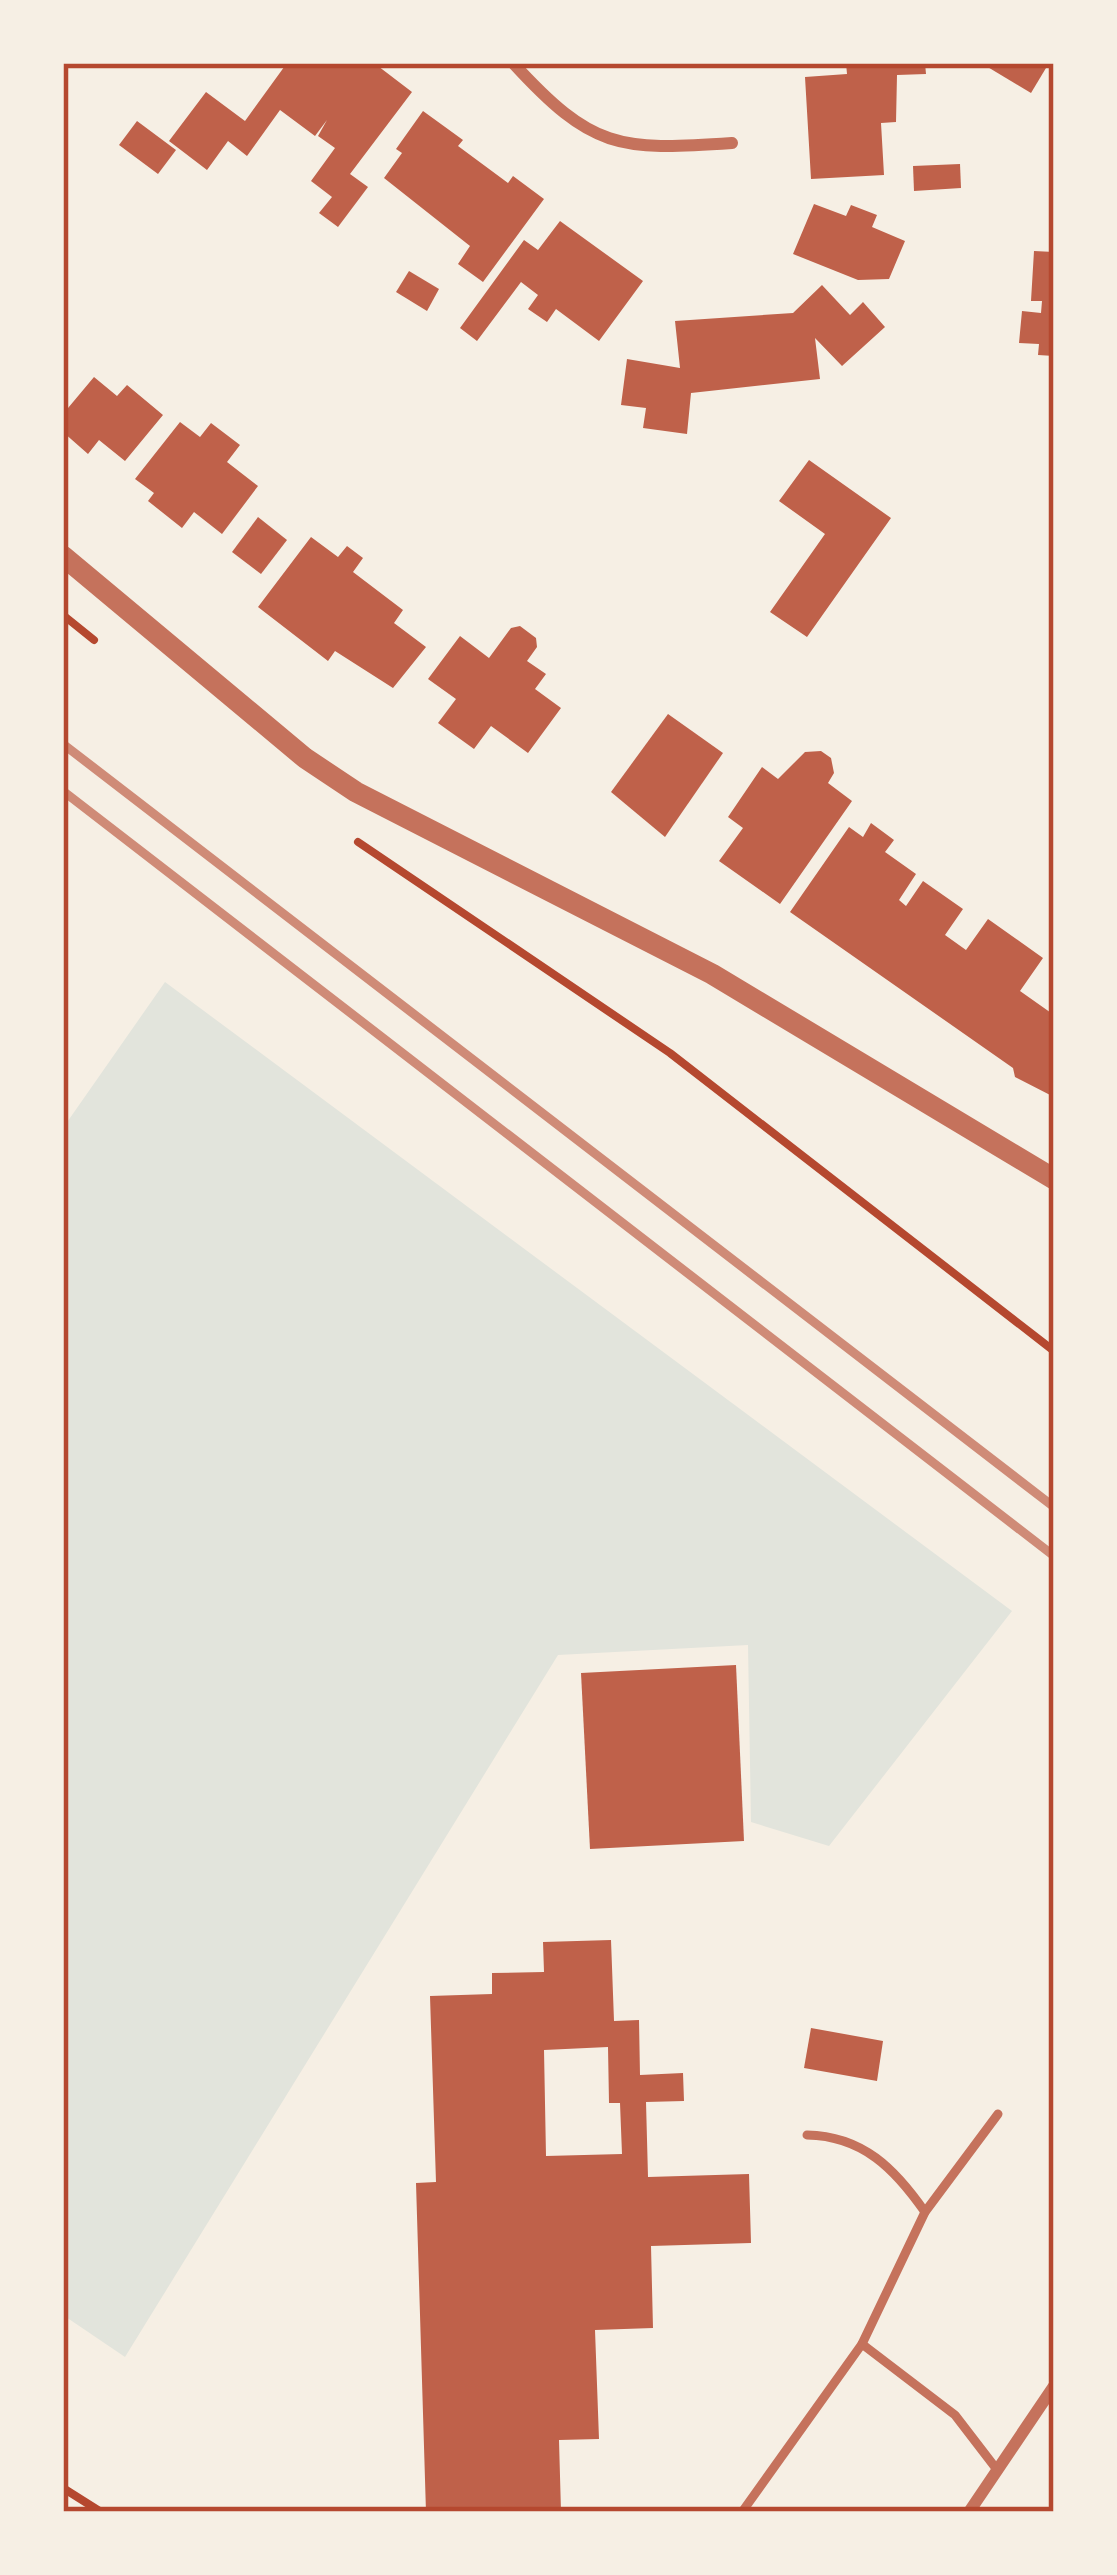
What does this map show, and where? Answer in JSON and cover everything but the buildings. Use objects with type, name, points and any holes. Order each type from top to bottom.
[{"type":"street","points":[[513,63],[577,125],[614,143],[652,149],[732,143]]},
{"type":"street","points":[[63,556],[305,758],[356,792],[712,974],[1054,1179]]},
{"type":"street","points":[[970,2512],[1054,2386]]},
{"type":"lane","points":[[742,2512],[862,2344],[925,2212],[998,2114]]},
{"type":"lane","points":[[807,2135],[829,2135],[868,2151],[898,2173],[925,2212]]},
{"type":"lane","points":[[862,2344],[955,2416],[998,2471]]},
{"type":"path","points":[[63,615],[104,648]]},
{"type":"path","points":[[347,835],[670,1053],[1054,1352]]},
{"type":"path","points":[[63,2488],[101,2512]]},
{"type":"shaded area","points":[[165,982],[1012,1611],[829,1846],[751,1822],[748,1645],[558,1655],[125,2357],[63,2315],[63,1128]]},
{"type":"railway","points":[[63,744],[1054,1507]]},
{"type":"railway","points":[[63,791],[1054,1556]]}]
